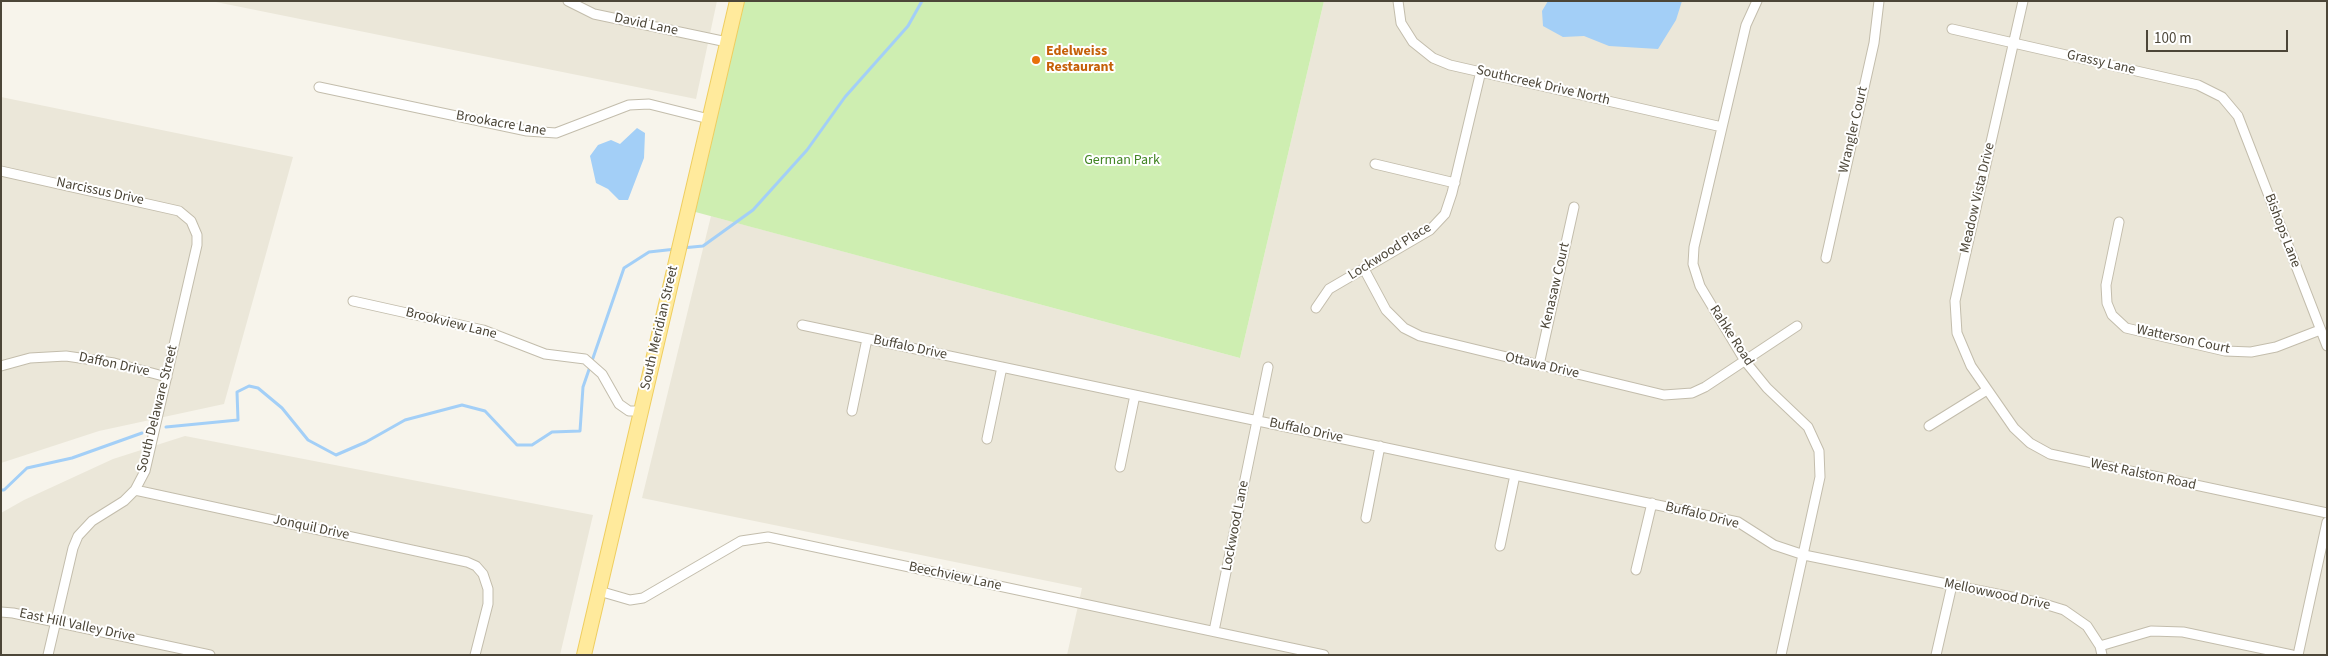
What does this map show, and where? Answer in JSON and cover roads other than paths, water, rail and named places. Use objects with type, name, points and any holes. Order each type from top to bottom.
[{"type":"main road","name":"South Meridian Street","points":[[584,655],[737,1]]},
{"type":"street","name":"David Lane","points":[[568,1],[594,14],[727,42]]},
{"type":"street","name":"Southcreek Drive North","points":[[1398,1],[1401,23],[1413,42],[1434,58],[1481,72],[1722,127]]},
{"type":"street","name":"Rahke Road","points":[[1757,1],[1746,25],[1694,247],[1693,264],[1700,286],[1745,361],[1767,388],[1808,427],[1819,451],[1820,477],[1781,655]]},
{"type":"street","name":"Wrangler Court","points":[[1826,258],[1874,43],[1879,1]]},
{"type":"street","name":"Meadow Vista Drive","points":[[1987,390],[1971,366],[1959,342],[1955,319],[1955,301],[2022,1]]},
{"type":"street","name":"Grassy Lane","points":[[1952,29],[2198,85],[2222,97],[2238,116]]},
{"type":"street","name":"Lockwood Place","points":[[1316,308],[1329,289],[1430,230],[1445,214],[1455,183],[1481,72]]},
{"type":"street","name":"Brookacre Lane","points":[[318,88],[527,131],[556,133],[629,105],[649,104],[709,119]]},
{"type":"street","name":"Bishops Lane","points":[[2238,116],[2327,346]]},
{"type":"street","points":[[1374,164],[1455,183]]},
{"type":"street","name":"Narcissus Drive","points":[[1,171],[179,211],[193,224]]},
{"type":"street","name":"Kenasaw Court","points":[[1539,365],[1574,207]]},
{"type":"street","name":"Watterson Court","points":[[2119,222],[2106,285],[2107,303],[2112,316],[2126,328],[2225,350],[2251,352],[2276,348],[2320,330]]},
{"type":"street","name":"South Delaware Street","points":[[48,655],[73,548],[78,536],[92,521],[124,500],[135,490],[145,471],[197,246],[197,235],[193,224]]},
{"type":"street","name":"Ottawa Drive","points":[[1364,269],[1386,310],[1404,328],[1420,336],[1664,395],[1678,395],[1704,387],[1797,326]]},
{"type":"street","name":"Brookview Lane","points":[[353,300],[483,330],[545,354],[589,362],[605,377],[619,404],[629,411],[641,411]]},
{"type":"street","name":"Buffalo Drive","points":[[802,325],[1738,522],[1774,546],[1804,555]]},
{"type":"street","points":[[852,410],[867,339]]},
{"type":"street","name":"Daffon Drive","points":[[1,366],[30,358],[66,356],[114,363],[167,377]]},
{"type":"street","name":"Lockwood Lane","points":[[1214,631],[1268,367]]},
{"type":"street","points":[[988,439],[1002,368]]},
{"type":"street","points":[[1929,426],[1987,390]]},
{"type":"street","name":"West Ralston Road","points":[[1987,390],[2020,435],[2050,454],[2327,512]]},
{"type":"street","points":[[1120,467],[1135,395]]},
{"type":"street","points":[[1366,518],[1380,446]]},
{"type":"street","points":[[1500,546],[1515,475]]},
{"type":"street","name":"Jonquil Drive","points":[[135,490],[467,562],[476,566],[483,574],[488,589],[488,604],[475,655]]},
{"type":"street","points":[[1636,570],[1652,503]]},
{"type":"street","points":[[2298,655],[2327,522]]},
{"type":"street","name":"Beechview Lane","points":[[599,591],[630,600],[642,598],[741,541],[768,537],[1324,655]]},
{"type":"street","name":"Mellowwood Drive","points":[[1804,555],[2042,603],[2064,610],[2087,626],[2101,650],[2151,631],[2183,632],[2292,655]]},
{"type":"street","points":[[1936,655],[1952,585]]},
{"type":"street","name":"East Hill Valley Drive","points":[[1,612],[210,655]]},
{"type":"water","points":[[1548,1],[1682,1],[1676,20],[1658,49],[1609,46],[1584,36],[1563,37],[1543,26],[1542,11]]},
{"type":"water","points":[[637,128],[645,133],[644,158],[628,200],[619,200],[608,189],[596,183],[590,156],[598,145],[611,140],[620,144]]},
{"type":"waterway","points":[[682,248],[703,246],[753,210],[807,150],[845,97],[908,26],[922,1]]},
{"type":"waterway","points":[[166,427],[238,420],[237,392],[249,386],[258,388],[282,408],[308,440],[336,455],[366,442],[405,420],[462,405],[485,411],[517,445],[532,445],[552,432],[580,431],[583,387],[624,268],[649,252],[676,249]]},
{"type":"waterway","points":[[1,490],[4,490],[27,468],[72,458],[142,433]]},
{"type":"place","name":"Edelweiss Restaurant","points":[[1036,60]]},
{"type":"park label","name":"German Park","points":[[1122,161]]}]
